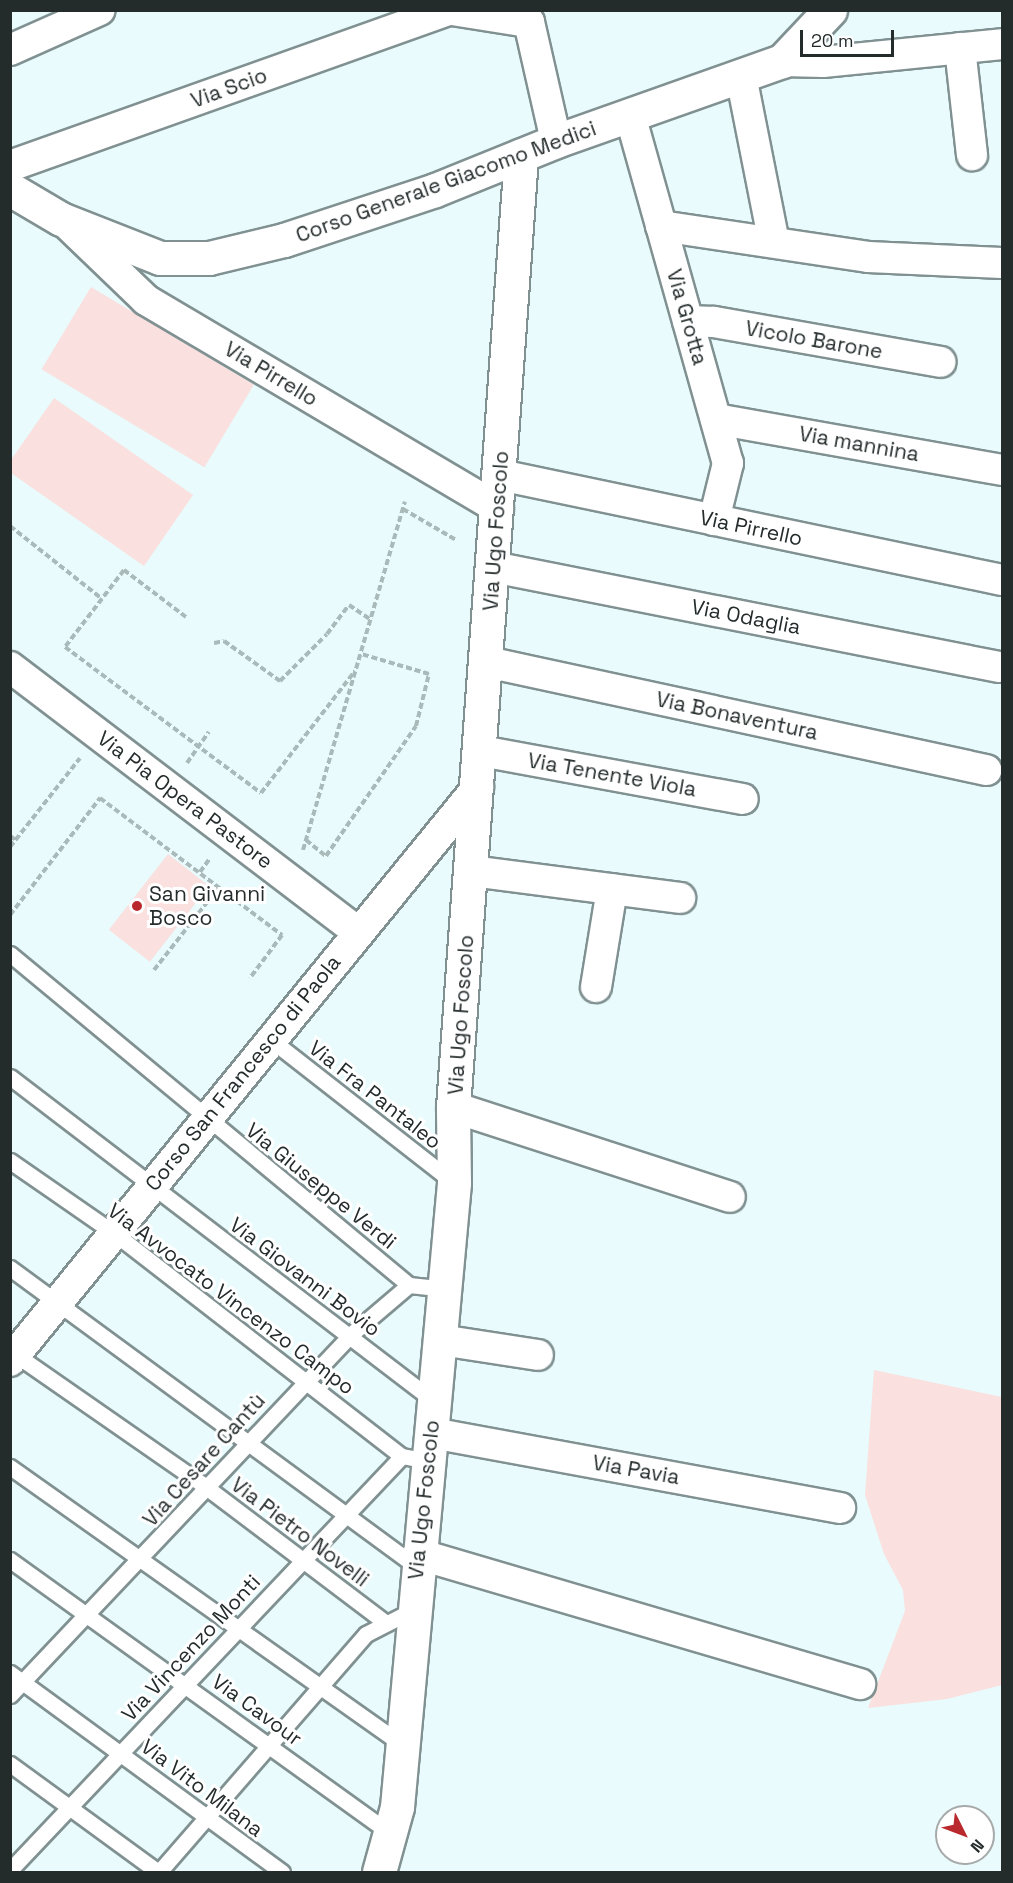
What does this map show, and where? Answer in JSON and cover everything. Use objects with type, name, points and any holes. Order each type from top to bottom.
[{"type":"street","points":[[10,50],[100,10]]},
{"type":"street","points":[[450,10],[501,14],[529,22],[556,141]]},
{"type":"street","name":"Via Scio","points":[[10,166],[410,17],[450,10]]},
{"type":"street","name":"Corso Generale Giacomo Medici","points":[[10,189],[61,219],[160,258],[209,258],[295,237],[435,190],[556,141],[782,62],[830,10]]},
{"type":"street","points":[[782,62],[823,62],[1002,44]]},
{"type":"street","points":[[960,48],[972,155]]},
{"type":"street","points":[[741,76],[774,242]]},
{"type":"street","name":"Via Grotta","points":[[630,115],[728,463],[714,520]]},
{"type":"street","name":"Via Ugo Foscolo","points":[[379,1872],[397,1807],[402,1745],[400,1617],[418,1561],[424,1438],[441,1340],[454,1183],[453,1107],[481,751],[521,155]]},
{"type":"street","name":"Via Pirrello","points":[[61,219],[146,300],[498,508]]},
{"type":"street","points":[[661,226],[868,257],[1002,263]]},
{"type":"street","name":"Vicolo Barone","points":[[688,321],[714,322],[940,362]]},
{"type":"street","name":"Via mannina","points":[[716,419],[1002,470]]},
{"type":"street","name":"Via Pirrello","points":[[500,475],[1002,580]]},
{"type":"street","name":"Via Odaglia","points":[[494,567],[999,667]]},
{"type":"street","name":"Via Bonaventura","points":[[487,662],[986,770]]},
{"type":"street","name":"Via Pia Opera Pastore","points":[[10,668],[358,932]]},
{"type":"street","name":"Via Tenente Viola","points":[[481,751],[743,799]]},
{"type":"street","name":"Corso San Francesco di Paola","points":[[12,1356],[58,1303],[478,787]]},
{"type":"street","points":[[472,871],[680,898]]},
{"type":"street","points":[[596,987],[612,889]]},
{"type":"street","points":[[453,1107],[730,1197]]},
{"type":"street","points":[[441,1340],[538,1355]]},
{"type":"street","name":"Via Pavia","points":[[424,1438],[840,1508]]},
{"type":"street","points":[[418,1561],[860,1684]]},
{"type":"lane","name":"Via Giuseppe Verdi","points":[[10,954],[206,1119],[409,1285]]},
{"type":"lane","name":"Via Fra Pantaleo","points":[[270,1040],[454,1183]]},
{"type":"lane","name":"Via Giovanni Bovio","points":[[10,1077],[349,1336],[424,1438]]},
{"type":"lane","name":"Via Avvocato Vincenzo Campo","points":[[10,1161],[114,1233],[305,1382],[424,1438]]},
{"type":"lane","points":[[10,1268],[346,1514],[418,1561]]},
{"type":"lane","points":[[409,1285],[445,1288]]},
{"type":"lane","name":"Via Cesare Cantù","points":[[10,1695],[140,1562],[206,1487],[349,1336],[409,1285]]},
{"type":"lane","name":"Via Pietro Novelli","points":[[12,1356],[76,1394],[304,1559],[400,1617]]},
{"type":"lane","name":"Via Vincenzo Monti","points":[[10,1870],[346,1514],[424,1438]]},
{"type":"lane","points":[[10,1467],[140,1562],[402,1745]]},
{"type":"lane","name":"Via Cavour","points":[[10,1560],[390,1833]]},
{"type":"lane","points":[[10,1764],[69,1809],[159,1872],[366,1634],[400,1617]]},
{"type":"lane","name":"Via Vito Milana","points":[[10,1672],[282,1872]]},
{"type":"path","points":[[293,882],[405,502]]},
{"type":"path","points":[[403,508],[456,540]]},
{"type":"path","points":[[10,526],[102,599]]},
{"type":"path","points":[[186,617],[124,570],[65,647],[261,793],[355,671]]},
{"type":"path","points":[[214,643],[224,641],[280,681],[327,634],[349,605],[371,620]]},
{"type":"path","points":[[306,840],[326,856],[416,726],[429,674],[360,654]]},
{"type":"path","points":[[190,758],[209,732]]},
{"type":"path","points":[[10,847],[76,764]]},
{"type":"path","points":[[10,915],[100,798],[282,935],[250,978]]},
{"type":"path","points":[[10,836],[16,840]]},
{"type":"path","points":[[200,872],[206,863]]},
{"type":"path","points":[[154,970],[219,888]]},
{"type":"shaded area","points":[[91,287],[254,385],[204,467],[42,369]]},
{"type":"shaded area","points":[[54,398],[193,495],[144,566],[11,473],[11,460]]},
{"type":"shaded area","points":[[168,854],[209,886],[150,962],[109,930]]},
{"type":"shaded area","points":[[874,1370],[1002,1397],[1002,1685],[947,1699],[868,1708],[905,1611],[903,1590],[884,1554],[865,1495]]},
{"type":"place","name":"San Givanni Bosco","points":[[137,906]]}]
